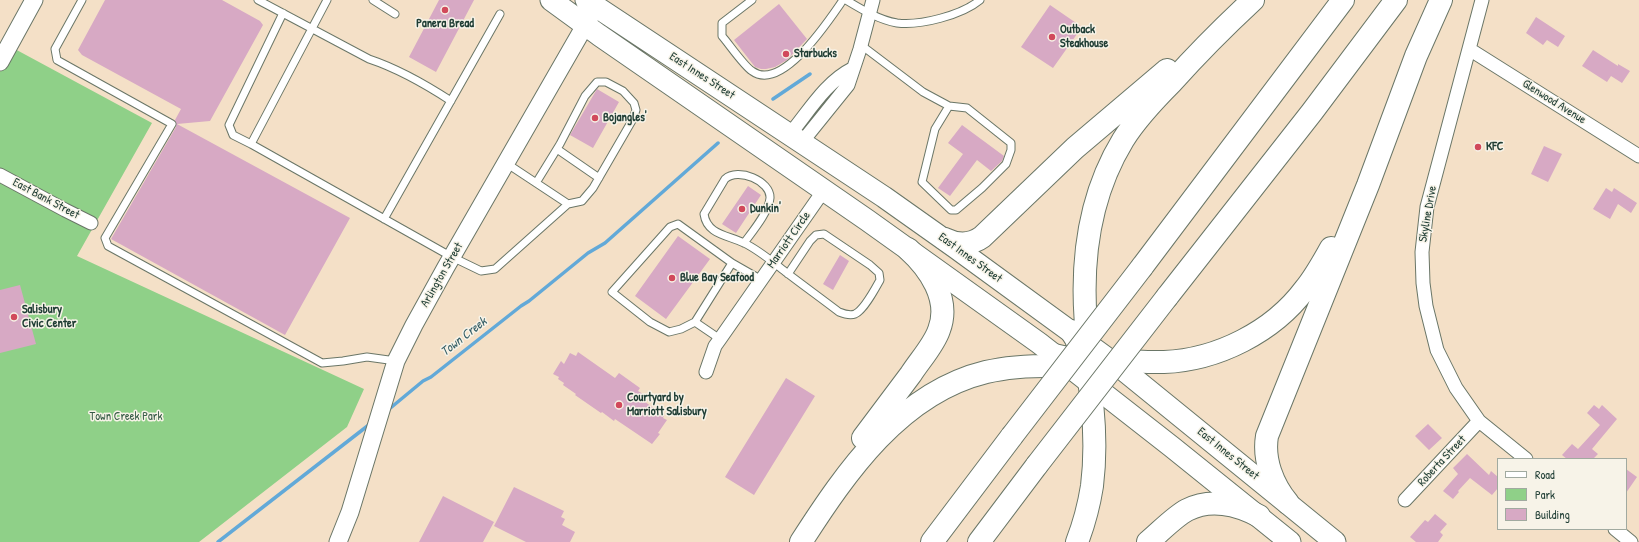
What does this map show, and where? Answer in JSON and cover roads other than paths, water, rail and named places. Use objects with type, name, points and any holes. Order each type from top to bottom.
[{"type":"highway","points":[[944,239],[960,244],[972,242],[982,237],[1085,140],[1253,0]]},
{"type":"highway","points":[[1077,542],[1088,508],[1093,470],[1093,431],[1085,286],[1086,248],[1094,210],[1108,169],[1126,136],[1150,105],[1220,31],[1253,0]]},
{"type":"highway","points":[[932,542],[1343,0]]},
{"type":"highway","points":[[978,542],[1312,112],[1396,0]]},
{"type":"highway","points":[[1288,503],[1278,488],[1269,465],[1266,450],[1267,436],[1365,192],[1416,56],[1441,0]]},
{"type":"highway","points":[[799,542],[836,491],[877,440],[900,418],[926,398],[955,382],[986,372],[1018,367],[1088,362],[1163,362],[1185,360],[1206,355],[1247,338],[1282,313],[1305,290],[1323,262],[1352,205],[1393,115]]},
{"type":"highway","points":[[799,542],[820,503],[843,466],[923,356],[940,329],[942,310],[938,290],[927,270],[908,248]]},
{"type":"highway","points":[[1148,542],[1185,511],[1204,504],[1235,505],[1258,516]]},
{"type":"main road","name":"East Innes Street","points":[[551,0],[908,248],[1088,362],[1288,503],[1335,542]]},
{"type":"main road","name":"East Innes Street","points":[[594,2],[944,239],[1088,362],[1258,516],[1290,542]]},
{"type":"street","points":[[0,62],[34,0]]},
{"type":"street","points":[[796,138],[843,92],[850,80],[873,0]]},
{"type":"street","name":"Skyline Drive","points":[[1482,0],[1426,207],[1422,252],[1423,283],[1426,306],[1437,350],[1456,388],[1479,421],[1525,458]]},
{"type":"street","name":"Arlington Street","points":[[338,542],[350,512],[396,361],[414,325],[452,257],[585,25],[594,2]]},
{"type":"street","name":"Glenwood Avenue","points":[[1469,49],[1639,156]]},
{"type":"street","name":"East Bank Street","points":[[0,175],[91,223]]},
{"type":"street","name":"Marriott Circle","points":[[706,372],[715,346],[760,279],[824,190]]},
{"type":"street","name":"Roberta Street","points":[[1405,500],[1479,421]]},
{"type":"street","points":[[1616,530],[1631,542]]},
{"type":"lane","points":[[82,0],[55,49],[57,60],[172,124],[105,238],[108,246],[322,362],[367,357],[396,361]]},
{"type":"lane","points":[[258,0],[369,59],[422,82],[451,101]]},
{"type":"lane","points":[[251,144],[327,0]]},
{"type":"lane","points":[[373,0],[395,14]]},
{"type":"lane","points":[[752,0],[722,23],[722,36],[752,71],[764,76],[782,69],[805,51],[844,0],[869,13],[897,23],[918,22],[952,15],[980,0]]},
{"type":"lane","points":[[283,13],[229,125],[233,136],[251,144],[452,257],[481,271],[495,268],[568,204],[582,201],[593,188],[633,119],[636,110],[634,103],[623,91],[606,82],[597,82],[585,96],[557,149],[536,183]]},
{"type":"lane","points":[[384,218],[500,14]]},
{"type":"lane","points":[[861,45],[923,92],[949,106],[967,108],[1011,143],[1011,150],[1006,164],[982,188],[956,210],[951,210],[922,182],[934,129],[949,106]]},
{"type":"lane","points":[[557,149],[599,178]]},
{"type":"lane","points":[[506,162],[568,204]]},
{"type":"lane","points":[[744,243],[769,205],[770,196],[766,187],[759,181],[741,173],[729,175],[725,179],[704,214],[705,221],[710,228],[727,238],[744,243],[839,312],[847,315],[855,314],[862,309],[880,280],[879,273],[870,264],[824,234],[816,235],[810,241],[788,274]]},
{"type":"lane","points":[[732,263],[695,322],[681,329],[669,332],[650,322],[612,292],[670,227],[678,224],[732,263],[760,279]]},
{"type":"lane","points":[[695,322],[720,339]]},
{"type":"waterway","name":"Town Creek","points":[[773,99],[810,74]]},
{"type":"waterway","name":"Town Creek","points":[[388,410],[423,381],[431,377],[529,301],[588,253],[605,243],[718,143]]},
{"type":"waterway","name":"Town Creek","points":[[218,542],[370,424]]},
{"type":"place","name":"Panera Bread","points":[[445,10]]},
{"type":"place","name":"Outback Steakhouse","points":[[1052,37]]},
{"type":"place","name":"Starbucks","points":[[786,54]]},
{"type":"place","name":"Bojangles'","points":[[595,118]]},
{"type":"place","name":"KFC","points":[[1478,147]]},
{"type":"place","name":"Dunkin'","points":[[742,209]]},
{"type":"place","name":"Blue Bay Seafood","points":[[672,278]]},
{"type":"place","name":"Salisbury Civic Center","points":[[14,317]]},
{"type":"place","name":"Courtyard by Marriott Salisbury","points":[[619,405]]},
{"type":"park label","name":"Town Creek Park","points":[[126,417]]}]
